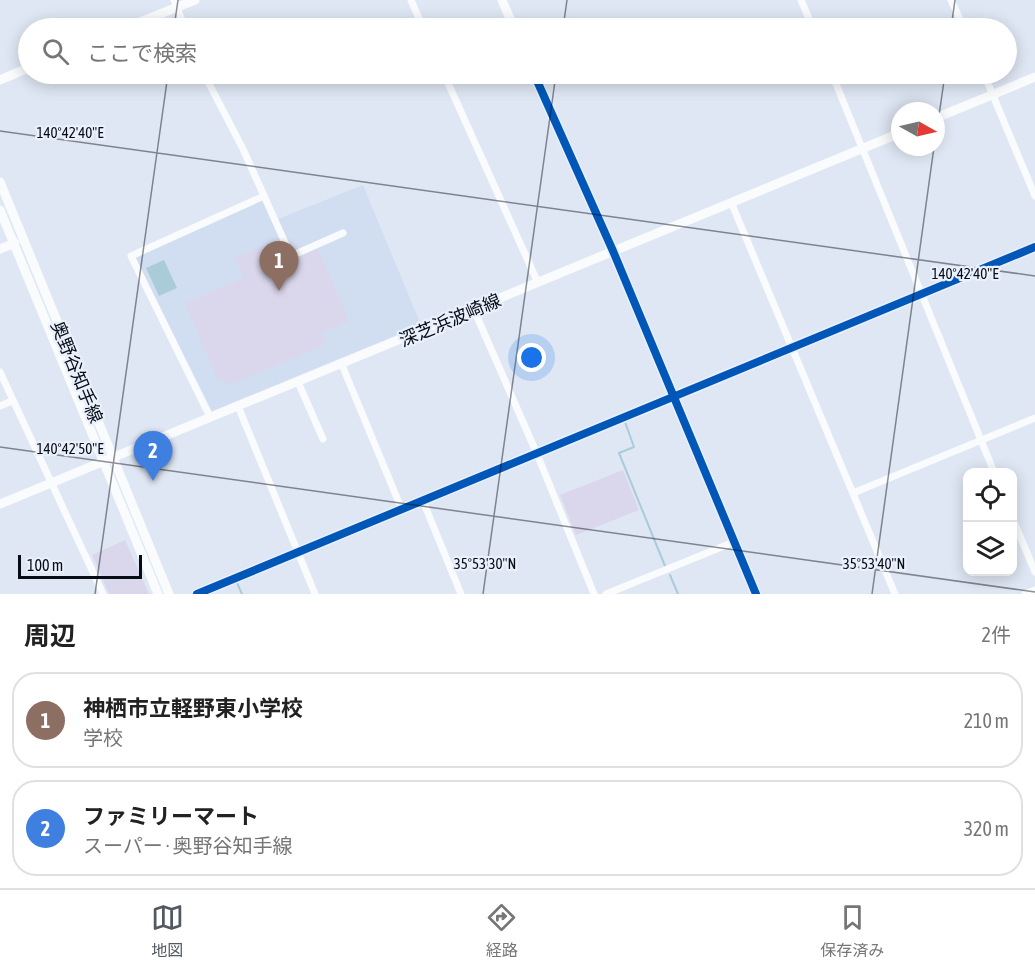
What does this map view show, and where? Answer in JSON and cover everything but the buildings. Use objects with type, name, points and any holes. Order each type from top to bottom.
[{"type":"main road","points":[[146,18],[175,4],[195,0]]},
{"type":"main road","points":[[502,0],[510,18]]},
{"type":"main road","points":[[0,80],[18,72]]},
{"type":"main road","points":[[945,114],[1035,78]]},
{"type":"main road","points":[[538,84],[613,251],[672,398],[756,594]]},
{"type":"main road","name":"深芝浜波崎線","points":[[0,504],[107,458],[342,365],[891,137]]},
{"type":"main road","name":"奥野谷知手線","points":[[0,182],[158,594]]},
{"type":"main road","name":"奥野谷知手線","points":[[0,210],[107,458],[169,594]]},
{"type":"main road","points":[[0,249],[15,243]]},
{"type":"street","points":[[411,0],[419,18]]},
{"type":"street","points":[[801,0],[809,18]]},
{"type":"street","points":[[951,0],[959,18]]},
{"type":"street","points":[[175,4],[181,18]]},
{"type":"street","points":[[209,84],[291,256],[343,233]]},
{"type":"street","points":[[448,84],[538,283]]},
{"type":"street","points":[[836,84],[992,468]]},
{"type":"street","points":[[988,84],[1035,196]]},
{"type":"street","points":[[210,417],[131,256],[264,196]]},
{"type":"street","points":[[731,202],[895,594]]},
{"type":"street","points":[[197,594],[1035,247]]},
{"type":"street","points":[[474,310],[537,454],[594,594]]},
{"type":"street","points":[[342,365],[402,510]]},
{"type":"street","points":[[0,372],[103,594]]},
{"type":"street","points":[[298,382],[323,439]]},
{"type":"street","points":[[0,406],[12,401]]},
{"type":"street","points":[[238,406],[315,594]]},
{"type":"street","points":[[853,493],[1035,418]]},
{"type":"street","points":[[423,501],[461,594]]},
{"type":"street","points":[[1014,522],[1035,572]]},
{"type":"street","points":[[606,594],[734,542]]},
{"type":"shaded area","points":[[363,185],[421,325],[212,411],[135,258],[263,199],[273,221]]},
{"type":"shaded area","points":[[281,239],[290,260],[318,249],[349,321],[322,333],[326,344],[229,385],[217,378],[185,303],[243,278],[235,258]]},
{"type":"shaded area","points":[[164,260],[177,288],[159,296],[146,268]]},
{"type":"shaded area","points":[[623,470],[639,510],[576,535],[560,495]]},
{"type":"shaded area","points":[[125,540],[149,594],[109,594],[92,555]]},
{"type":"waterway","points":[[625,422],[634,447],[619,453],[665,566]]},
{"type":"waterway","points":[[670,575],[678,594]]},
{"type":"waterway","points":[[237,583],[242,594]]},
{"type":"cycle path","points":[[538,84],[613,251],[756,594]]},
{"type":"cycle path","points":[[197,594],[1035,247]]},
{"type":"place","name":"神栖市立軽野東小学校","points":[[279,291]]},
{"type":"place","name":"ファミリーマート","points":[[153,481]]}]
